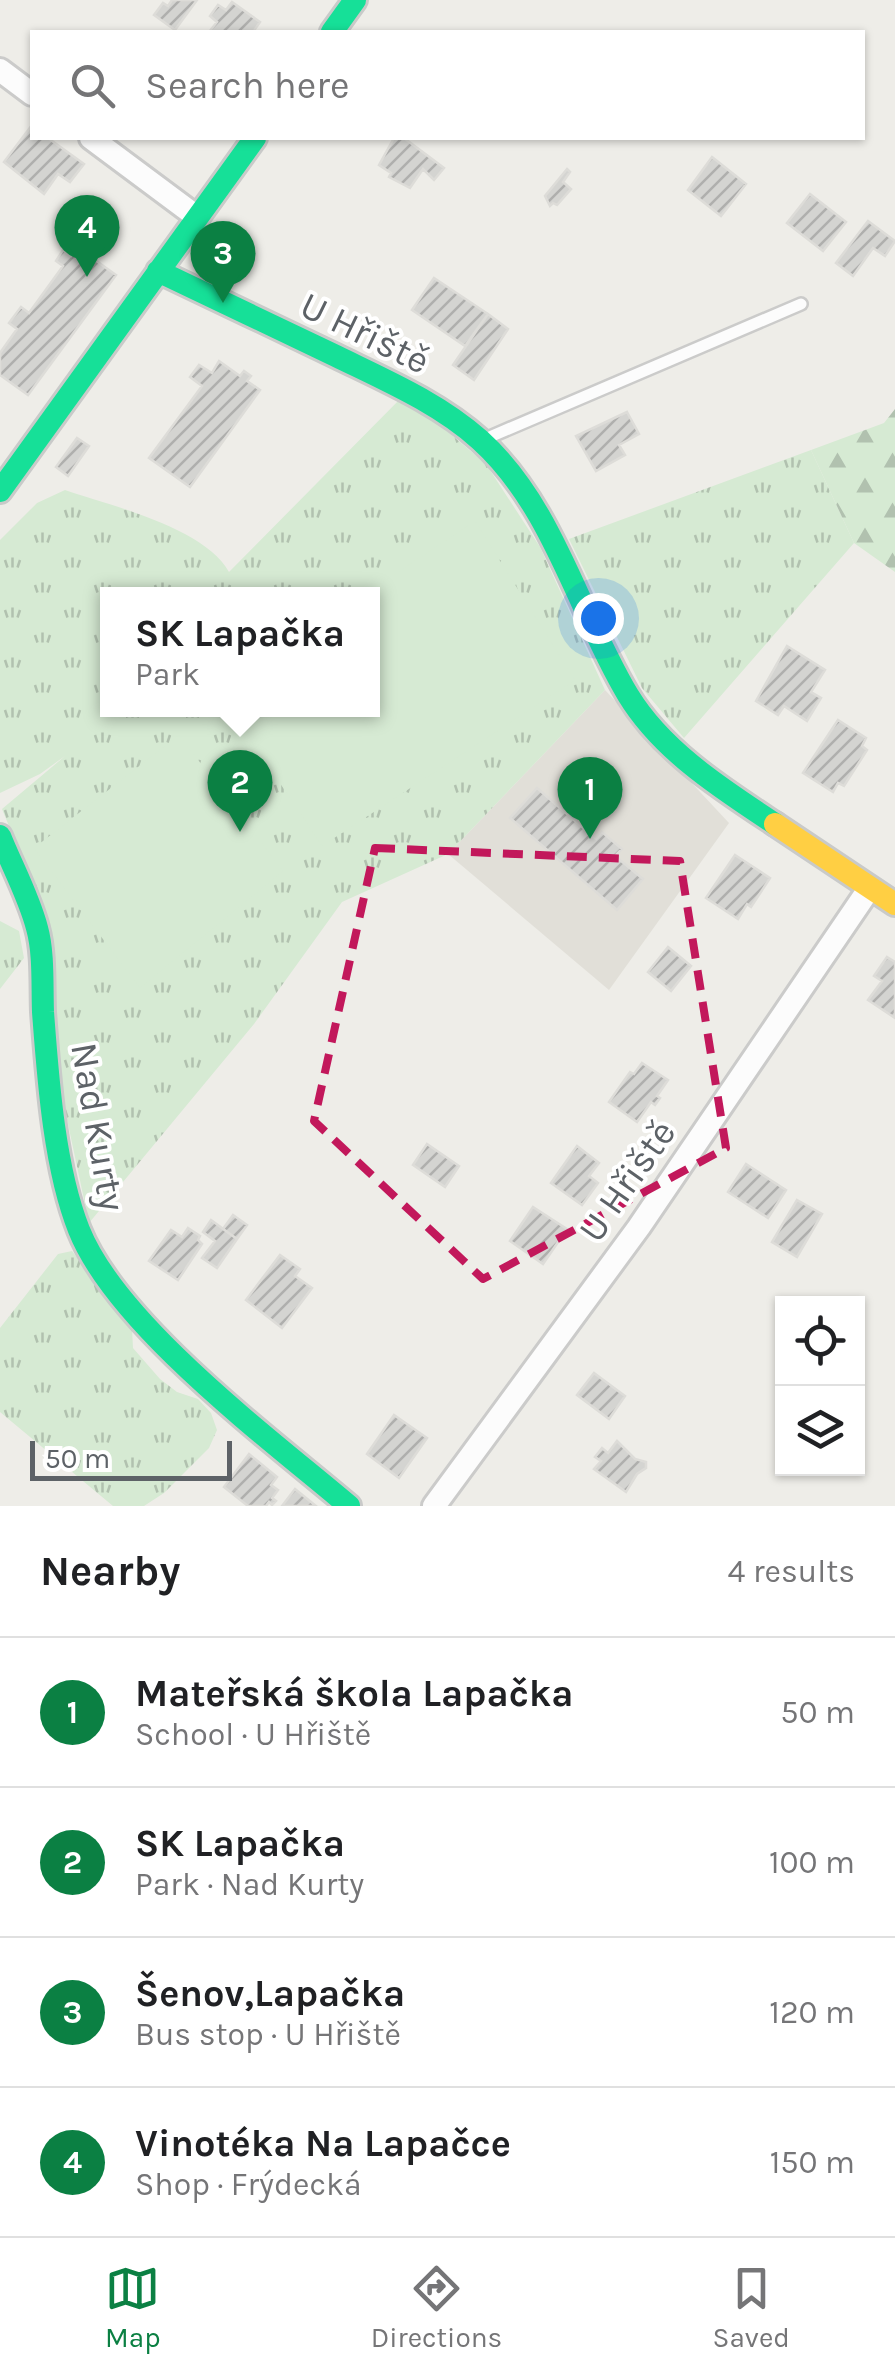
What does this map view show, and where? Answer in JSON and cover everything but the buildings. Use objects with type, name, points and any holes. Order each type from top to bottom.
[{"type":"street","points":[[333,30],[355,0]]},
{"type":"street","points":[[0,70],[30,92]]},
{"type":"street","points":[[94,140],[198,216]]},
{"type":"street","points":[[1,486],[254,140]]},
{"type":"street","name":"U Hřiště","points":[[158,271],[385,380],[441,411],[481,441],[514,479],[542,522],[628,696],[649,724],[709,780],[895,904]]},
{"type":"street","name":"Nad Kurty","points":[[0,836],[38,930],[48,1080],[65,1181],[79,1231],[108,1280],[146,1327],[349,1506]]},
{"type":"street","name":"U Hřiště","points":[[434,1506],[639,1228],[869,889]]},
{"type":"lane","points":[[481,441],[800,304]]},
{"type":"highlighted area","points":[[375,848],[680,861],[726,1148],[483,1279],[314,1121]]},
{"type":"shaded area","points":[[605,690],[729,823],[609,990],[448,854]]},
{"type":"green space","points":[[404,395],[486,464],[540,547],[605,690],[448,854],[342,902],[254,1024],[89,1223],[61,1091],[50,926],[2,809],[65,756],[40,774],[0,793],[0,540],[37,503],[65,490],[156,520],[217,556],[229,572]]},
{"type":"green space","points":[[895,409],[895,572],[854,543],[811,450],[884,423]]},
{"type":"green space","points":[[811,450],[854,543],[684,738],[642,688],[569,539]]},
{"type":"green space","points":[[475,521],[575,680],[322,846],[236,717],[380,717],[380,587],[376,587]]},
{"type":"green space","points":[[179,735],[283,871],[140,988],[34,848]]},
{"type":"green space","points":[[0,921],[19,931],[24,958],[0,989]]},
{"type":"green space","points":[[72,1251],[132,1328],[133,1348],[160,1379],[177,1392],[198,1399],[211,1413],[217,1430],[209,1448],[164,1493],[144,1506],[113,1506],[0,1412],[0,1328],[58,1254]]},
{"type":"traffic: fast","points":[[333,30],[355,0]]},
{"type":"traffic: fast","points":[[0,491],[254,140]]},
{"type":"traffic: fast","points":[[158,271],[411,393],[480,440],[506,467],[546,528],[610,663],[642,715],[694,767],[775,824]]},
{"type":"traffic: fast","points":[[0,836],[30,905],[39,938],[54,1122],[70,1205],[79,1230],[98,1266],[160,1341],[239,1414],[349,1506]]},
{"type":"traffic: slow","points":[[775,824],[895,904]]},
{"type":"place","name":"Vinotéka Na Lapačce","points":[[87,277]]},
{"type":"place","name":"Šenov,Lapačka","points":[[223,303]]},
{"type":"place","name":"SK Lapačka","points":[[240,832]]},
{"type":"place","name":"Mateřská škola Lapačka","points":[[590,839]]}]
